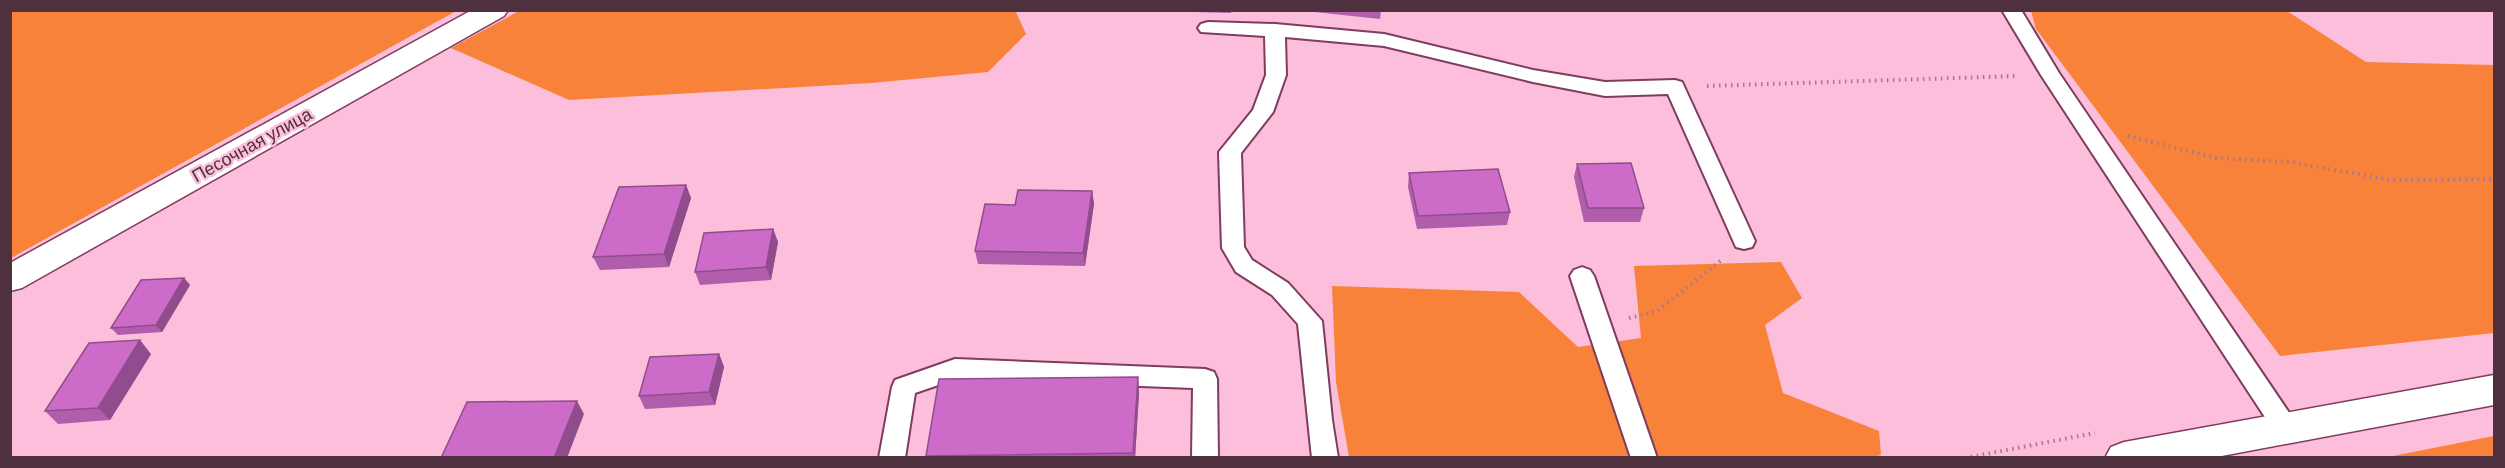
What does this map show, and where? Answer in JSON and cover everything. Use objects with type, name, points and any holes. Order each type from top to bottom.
[{"type":"street","name":"Песочная улица","points":[[10,279],[494,10]]},
{"type":"street","points":[[2124,458],[2494,390]]},
{"type":"lane","points":[[2011,10],[2051,75],[2285,427]]},
{"type":"lane","points":[[1208,28],[1275,30],[1384,40],[1533,76],[1605,89],[1675,87],[1744,242]]},
{"type":"lane","points":[[1275,30],[1276,75],[1263,112],[1230,152],[1233,248],[1244,266],[1280,289],[1310,321],[1325,458]]},
{"type":"lane","points":[[1582,276],[1601,325],[1644,458]]},
{"type":"lane","points":[[892,458],[904,387],[955,369],[1205,379],[1205,458]]},
{"type":"path","points":[[1675,87],[2051,75]]},
{"type":"path","points":[[2085,124],[2216,158],[2290,162],[2391,180],[2494,179]]},
{"type":"path","points":[[1601,325],[1657,311],[1744,242]]},
{"type":"shaded area","points":[[11,10],[456,10],[456,11],[11,258]]},
{"type":"shaded area","points":[[1015,10],[1026,34],[988,72],[871,83],[569,100],[451,48],[519,11]]},
{"type":"shaded area","points":[[2031,11],[2287,11],[2366,62],[2494,65],[2494,333],[2280,356],[2036,29]]},
{"type":"shaded area","points":[[1781,262],[1802,298],[1765,325],[1783,393],[1879,431],[1881,455],[1870,458],[1349,457],[1336,382],[1332,286],[1519,292],[1578,347],[1641,338],[1634,266]]},
{"type":"shaded area","points":[[2494,436],[2494,457],[2388,457]]},
{"type":"building","points":[[1631,163],[1644,208],[1588,208],[1577,164]]},
{"type":"building","points":[[1498,169],[1510,212],[1418,216],[1409,173]]},
{"type":"building","points":[[686,185],[664,254],[593,257],[619,187]]},
{"type":"building","points":[[1018,190],[1092,191],[1083,253],[975,251],[985,204],[1015,205]]},
{"type":"building","points":[[773,229],[766,267],[695,272],[704,233]]},
{"type":"building","points":[[184,278],[156,325],[111,328],[141,280]]},
{"type":"building","points":[[140,340],[98,408],[45,411],[89,343]]},
{"type":"building","points":[[719,354],[709,392],[639,396],[650,357]]},
{"type":"building","points":[[1138,377],[1133,453],[926,456],[939,379]]},
{"type":"building","points":[[577,401],[554,458],[441,458],[467,402]]}]
